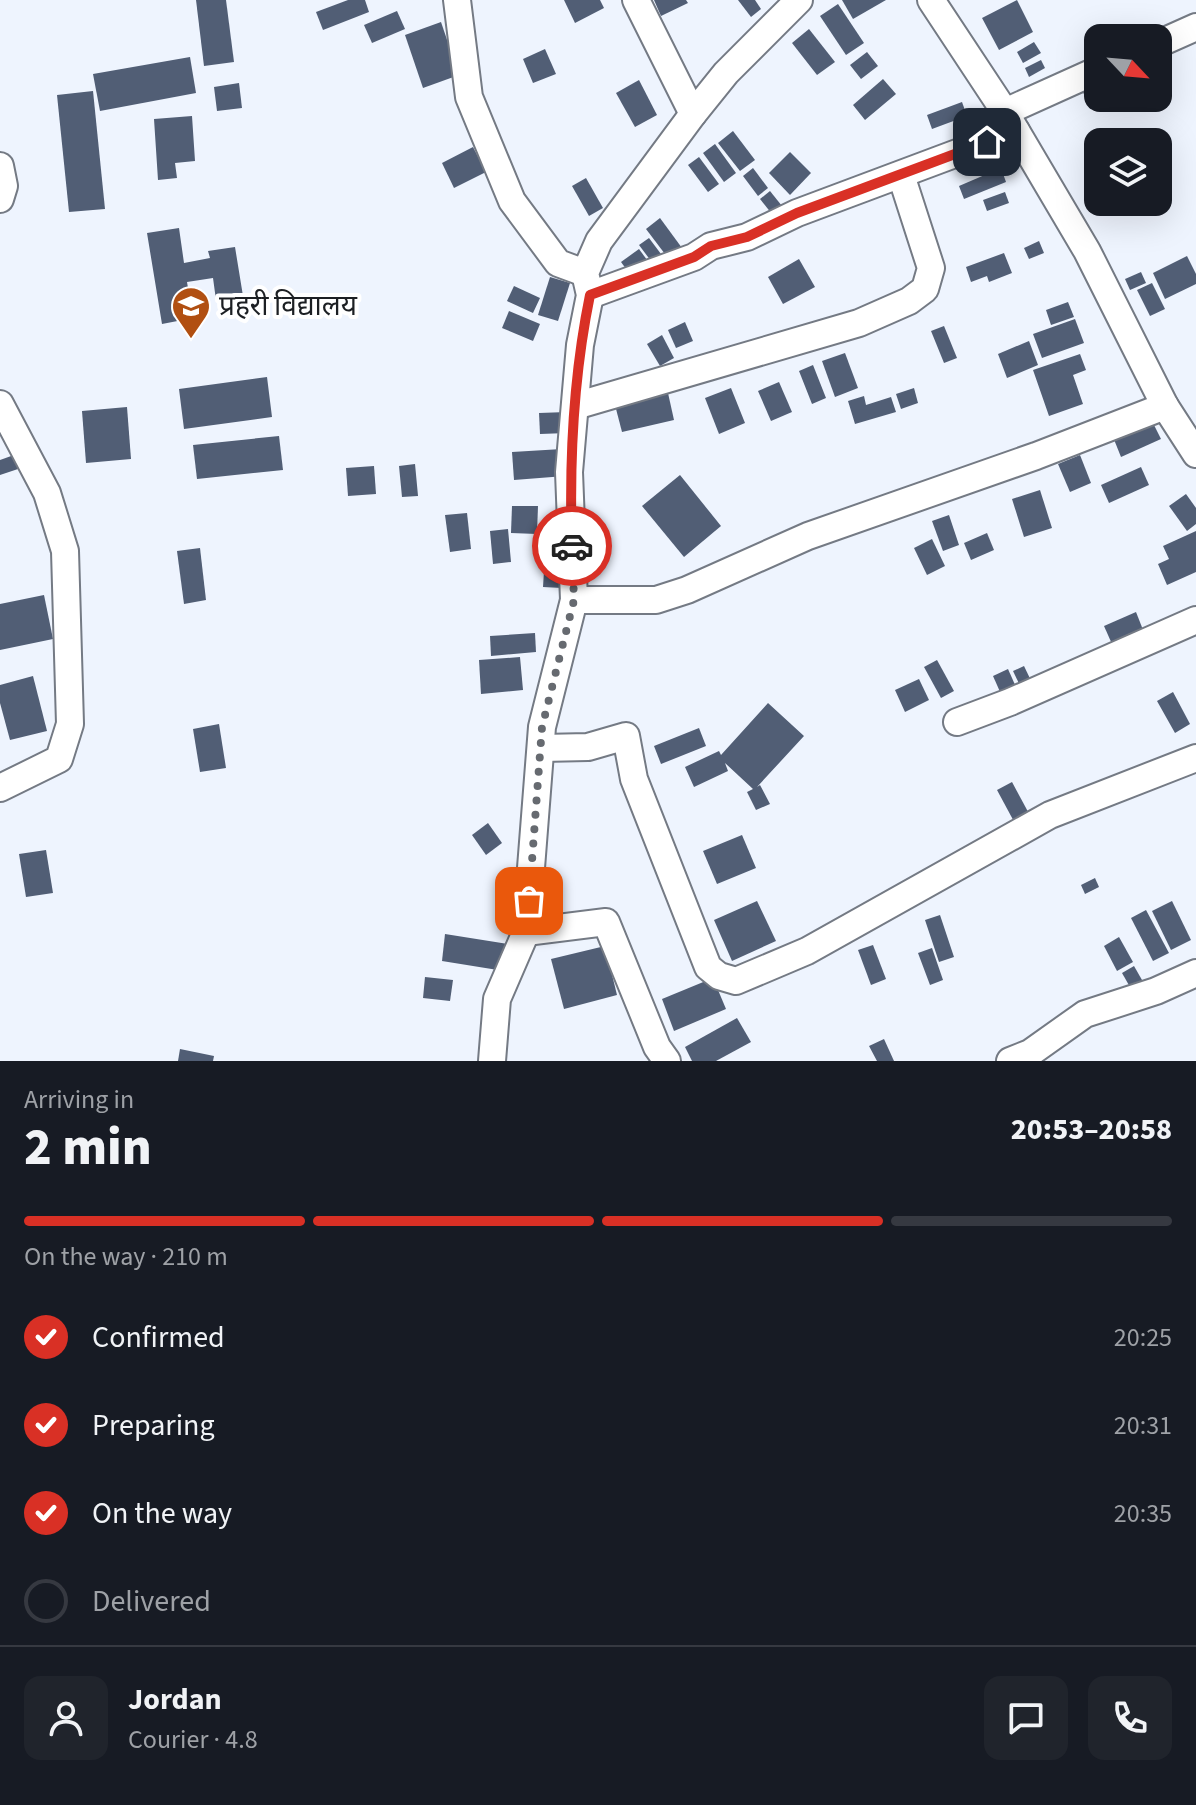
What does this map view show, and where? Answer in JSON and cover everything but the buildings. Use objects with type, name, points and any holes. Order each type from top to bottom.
[{"type":"street","points":[[457,0],[469,97],[512,201],[558,263],[587,284]]},
{"type":"street","points":[[636,0],[693,114]]},
{"type":"street","points":[[492,1061],[497,999],[526,932],[542,727],[574,600],[569,472],[587,284],[599,241],[726,73],[799,0]]},
{"type":"street","points":[[931,0],[1011,122],[1087,251],[1165,406],[1196,454]]},
{"type":"street","points":[[1172,38],[1196,27]]},
{"type":"street","points":[[587,284],[694,257],[711,246],[747,237],[797,213],[901,175],[1011,122],[1084,78]]},
{"type":"street","points":[[0,166],[4,186],[0,199]]},
{"type":"street","points":[[575,406],[751,357],[859,323],[909,301],[925,289],[931,268],[901,175]]},
{"type":"street","points":[[0,404],[47,493],[65,551],[70,724],[59,759],[0,788]]},
{"type":"street","points":[[574,600],[656,600],[687,590],[808,536],[1022,461],[1165,406]]},
{"type":"street","points":[[957,722],[1010,702],[1196,620]]},
{"type":"street","points":[[542,748],[588,747],[626,736],[634,779],[708,967],[719,976],[736,981],[807,951],[1050,815],[1196,758]]},
{"type":"street","points":[[526,932],[606,922],[657,1047],[667,1061]]},
{"type":"street","points":[[1010,1061],[1030,1053],[1085,1014],[1156,991],[1196,973]]},
{"type":"way so far","points":[[529,901],[542,727],[574,600],[572,546]]},
{"type":"place","name":"प्रहरी विद्यालय","points":[[191,340]]},
{"type":"route","points":[[572,546],[569,472],[580,345],[590,295],[987,142]]}]
